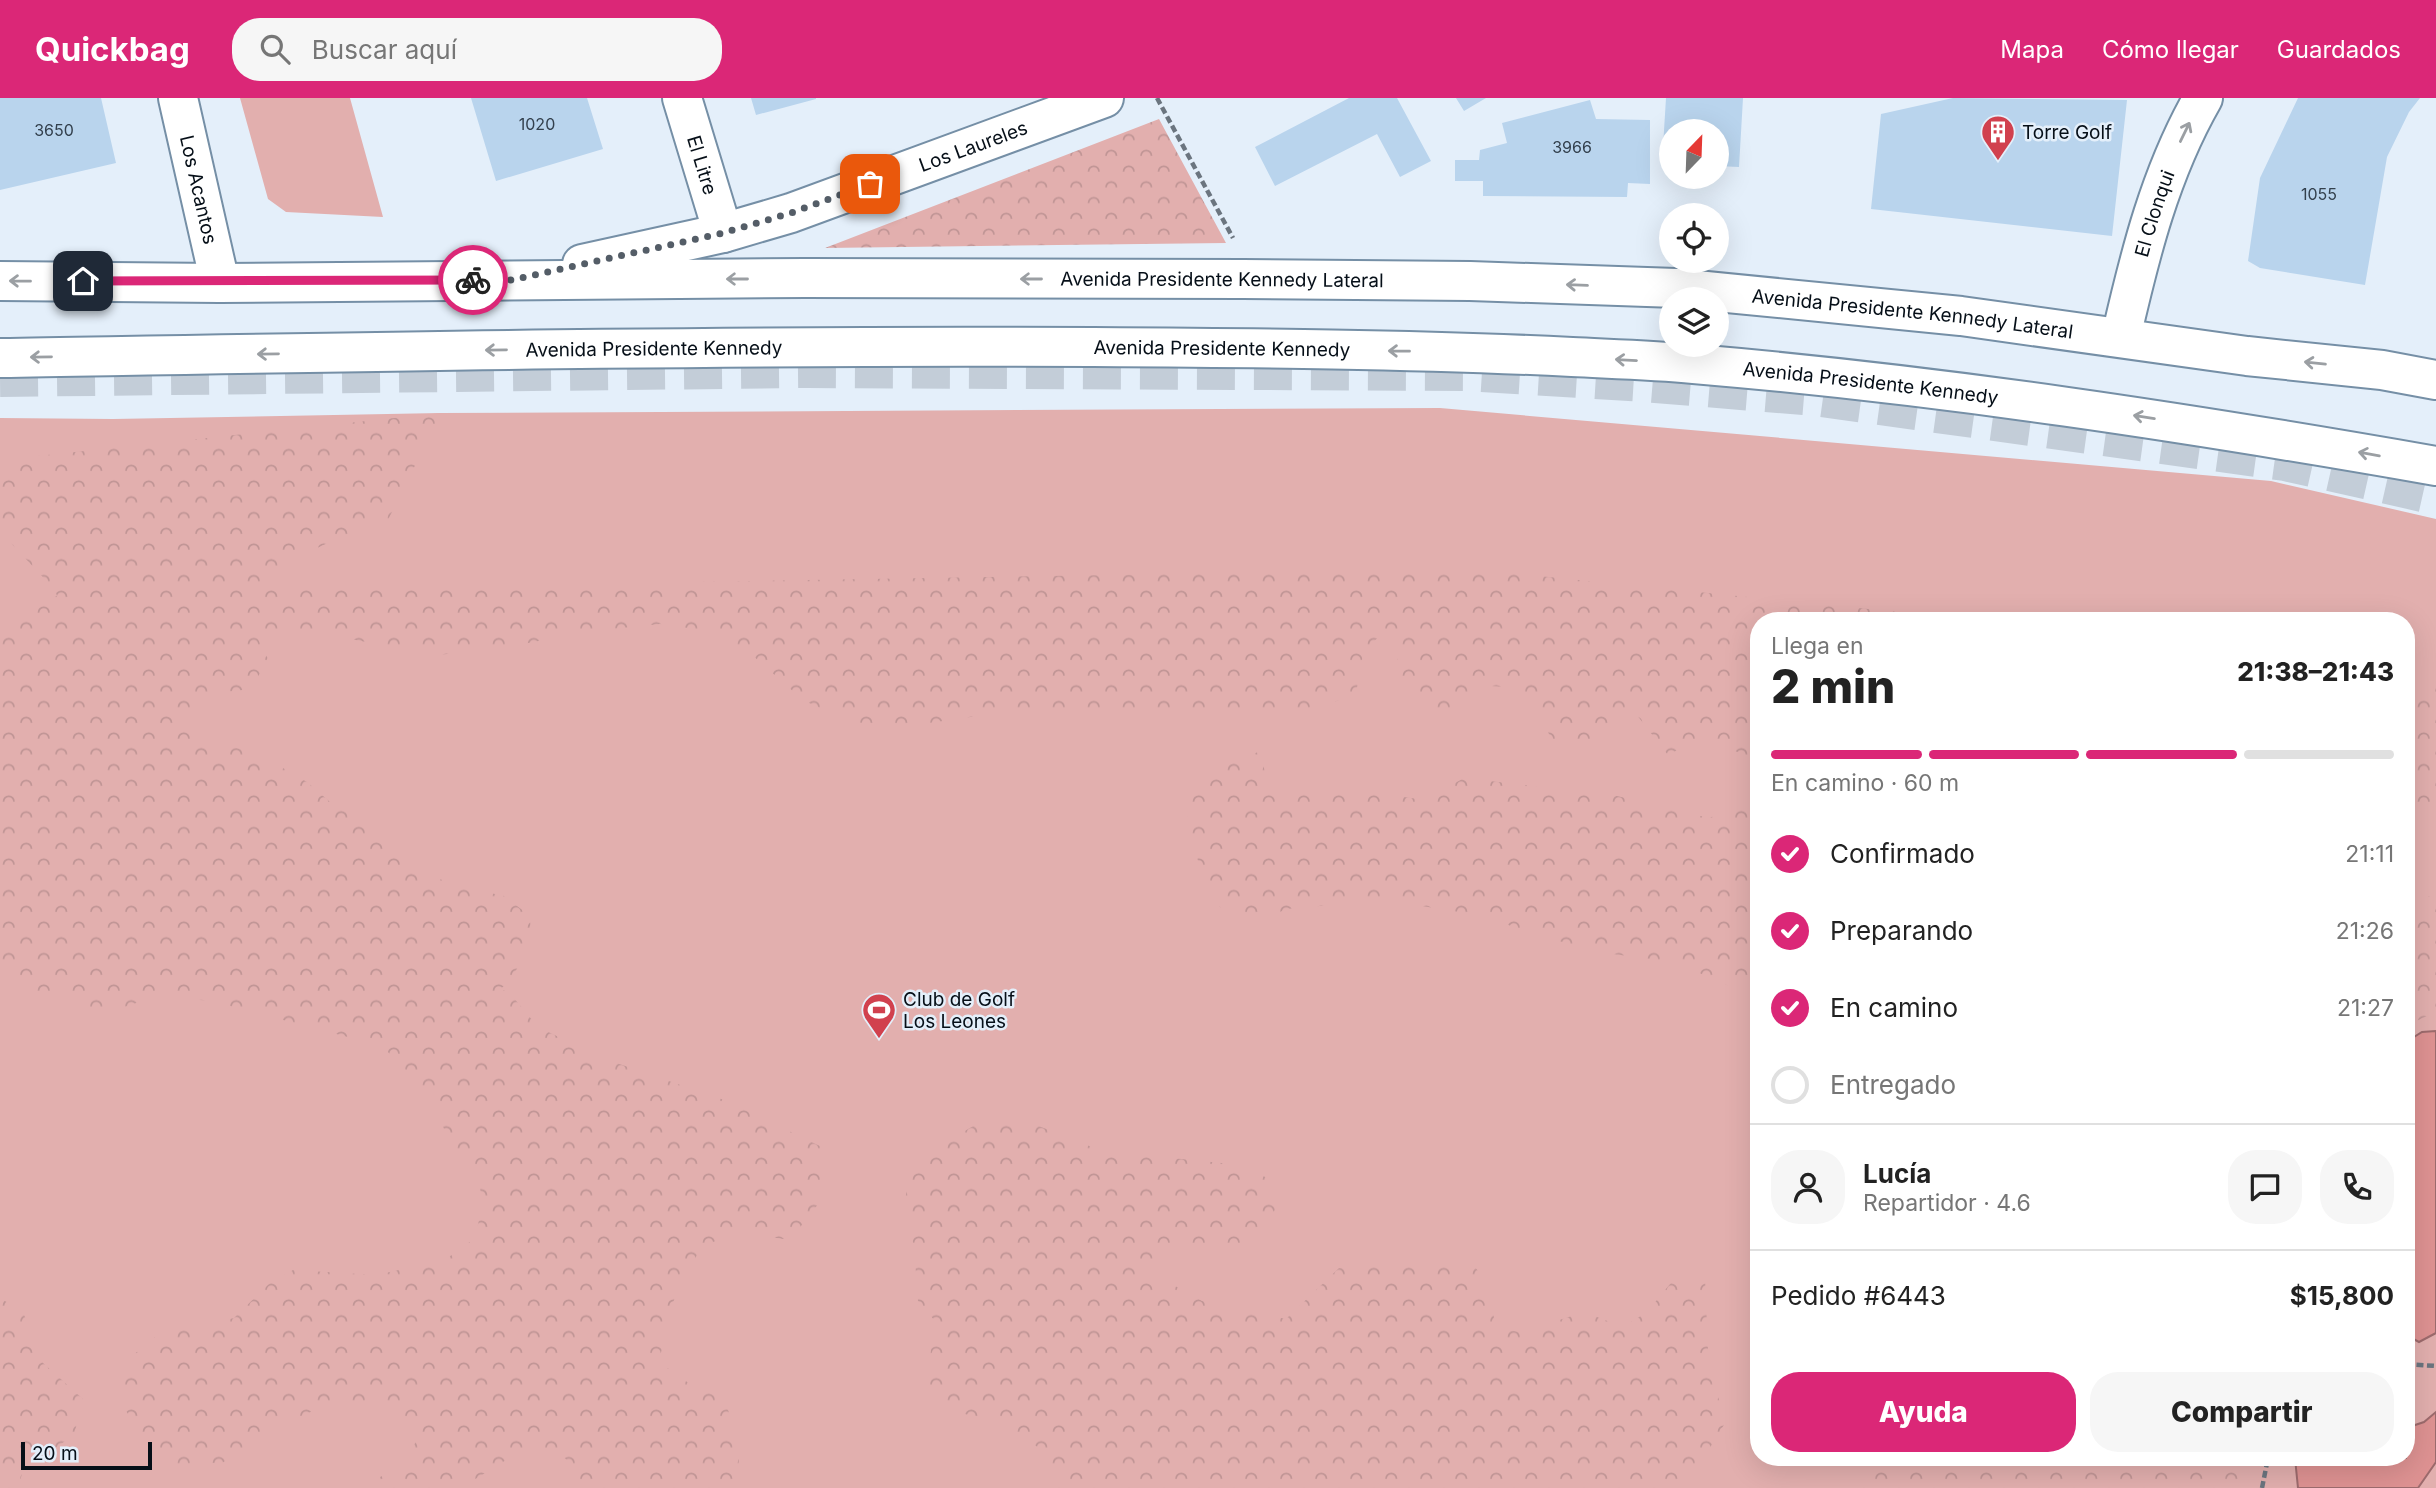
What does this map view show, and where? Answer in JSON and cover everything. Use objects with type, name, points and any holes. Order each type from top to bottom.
[{"type":"main road","name":"Los Acantos","points":[[178,98],[220,283]]},
{"type":"main road","name":"El Litre","points":[[682,98],[723,233]]},
{"type":"main road","name":"Los Laureles","points":[[512,280],[723,233],[791,213],[1104,98]]},
{"type":"main road","name":"El Clonqui","points":[[2121,337],[2142,247],[2156,202],[2168,169],[2203,98]]},
{"type":"main road","name":"Avenida Presidente Kennedy Lateral","points":[[0,281],[220,283],[1243,279],[1470,281],[1676,288],[1961,316],[2247,356],[2436,378]]},
{"type":"main road","name":"Avenida Presidente Kennedy","points":[[0,358],[809,345],[1478,352],[1689,363],[1855,380],[2061,405],[2251,433],[2436,466]]},
{"type":"path","points":[[1157,98],[1239,250],[1243,279]]},
{"type":"path","points":[[2415,1365],[2436,1366]]},
{"type":"path","points":[[2262,1488],[2266,1466]]},
{"type":"green space","points":[[240,98],[350,98],[383,217],[286,212],[268,199]]},
{"type":"green space","points":[[1159,119],[1226,243],[825,248]]},
{"type":"green space","name":"Club de Golf Los Leones","points":[[1440,408],[2271,481],[2436,519],[2436,1488],[0,1488],[0,418],[113,419],[441,413]]},
{"type":"green space","points":[[441,413],[387,522],[337,539],[306,554],[278,575],[266,589],[1468,569],[1898,612],[1750,612],[1750,757],[1700,738],[1668,755],[1633,710],[1600,740],[1552,739],[1522,688],[1490,686],[1459,712],[1420,708],[1399,685],[1397,656],[1381,635],[1364,650],[1356,693],[1322,707],[1199,716],[1011,711],[909,726],[849,722],[803,700],[751,654],[709,631],[660,624],[584,632],[487,651],[434,655],[319,633],[256,630],[268,659],[251,689],[225,692],[193,721],[197,738],[257,753],[307,782],[338,809],[372,821],[420,872],[459,886],[504,896],[530,916],[531,948],[506,985],[498,990],[508,991],[538,1027],[602,1058],[727,1101],[826,1149],[819,1203],[790,1240],[745,1233],[702,1245],[671,1306],[659,1362],[690,1384],[725,1400],[740,1449],[736,1488],[577,1488],[581,1473],[557,1451],[514,1455],[461,1488],[359,1488],[405,1464],[419,1435],[388,1409],[338,1400],[292,1420],[222,1463],[174,1464],[148,1451],[123,1405],[126,1361],[156,1336],[234,1318],[270,1283],[293,1270],[377,1275],[446,1259],[474,1239],[484,1202],[476,1176],[449,1143],[433,1098],[382,1046],[211,1001],[156,996],[99,1016],[66,995],[34,995],[0,977],[0,633],[32,605],[57,596],[55,590],[8,540],[0,540],[0,460]]},
{"type":"green space","points":[[2415,676],[2436,681],[2436,810],[2415,813]]},
{"type":"green space","points":[[1258,752],[1275,798],[1300,793],[1368,792],[1425,800],[1464,778],[1617,796],[1709,818],[1743,804],[1750,805],[1750,992],[1674,962],[1605,953],[1528,933],[1489,917],[1416,905],[1331,905],[1286,909],[1248,928],[1206,896],[1185,804],[1220,768]]},
{"type":"green space","points":[[2427,896],[2436,897],[2436,1015],[2429,1015],[2415,1022],[2415,900]]},
{"type":"green space","points":[[985,1119],[1026,1121],[1102,1151],[1231,1164],[1268,1178],[1280,1197],[1261,1244],[1239,1247],[1161,1246],[1152,1273],[1202,1301],[1286,1319],[1339,1268],[1406,1259],[1473,1265],[1486,1280],[1496,1327],[1537,1336],[1553,1322],[1584,1312],[1623,1327],[1647,1312],[1675,1278],[1705,1278],[1709,1374],[1727,1420],[1685,1488],[1051,1488],[1039,1448],[1001,1422],[933,1407],[926,1386],[935,1321],[918,1301],[914,1246],[903,1209],[910,1176],[948,1141]]},
{"type":"green space","points":[[0,1298],[23,1312],[43,1363],[83,1399],[74,1435],[23,1470],[18,1488],[0,1488]]},
{"type":"green space","points":[[1886,1466],[2255,1466],[2247,1488],[1835,1488]]},
{"type":"shaded area","points":[[2436,1031],[2436,1333],[2419,1342],[2415,1340],[2415,1036],[2422,1032]]},
{"type":"shaded area","points":[[2436,1412],[2436,1462],[2418,1488],[2298,1488],[2296,1466],[2415,1466],[2415,1425],[2424,1422]]},
{"type":"building","points":[[0,98],[101,98],[116,163],[0,190]]},
{"type":"building","points":[[471,98],[587,98],[603,149],[496,181]]},
{"type":"building","points":[[751,98],[816,98],[816,99],[756,115]]},
{"type":"building","points":[[1349,98],[1397,98],[1431,161],[1400,177],[1377,134],[1275,186],[1255,147]]},
{"type":"building","points":[[1456,98],[1486,98],[1464,111]]},
{"type":"building","points":[[1666,98],[1743,98],[1739,167],[1729,167],[1729,119],[1665,119]]},
{"type":"building","name":"Torre Golf","points":[[1953,98],[2127,100],[2112,236],[1871,209],[1881,114]]},
{"type":"building","points":[[2298,98],[2420,98],[2409,112],[2387,157],[2365,285],[2260,268],[2248,261],[2260,178]]},
{"type":"building","points":[[1590,100],[1596,119],[1650,120],[1650,184],[1628,183],[1627,197],[1483,196],[1483,181],[1455,181],[1455,160],[1479,160],[1480,150],[1507,143],[1502,123]]},
{"type":"tunnel","points":[[0,378],[808,369],[1467,372],[1814,397],[2285,462],[2436,496]]},
{"type":"way so far","points":[[473,280],[512,280],[723,233],[791,213],[870,184]]},
{"type":"place","name":"Torre Golf","points":[[1998,162]]},
{"type":"place","name":"Club de Golf Los Leones","points":[[879,1040]]},
{"type":"route","points":[[83,281],[220,283],[473,280]]}]
